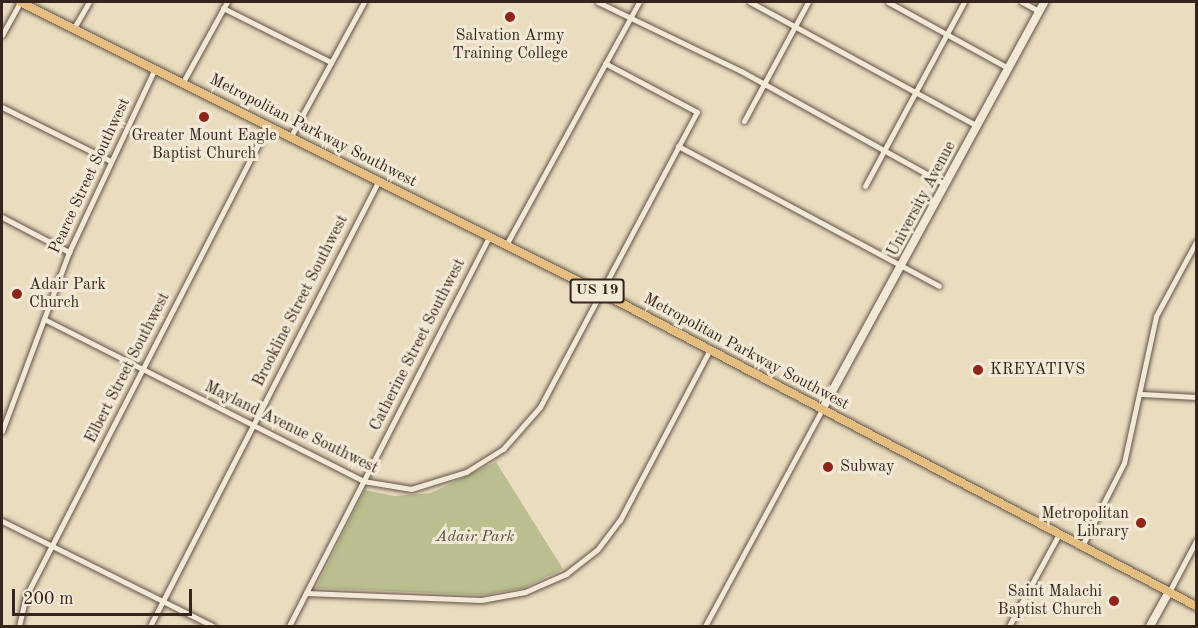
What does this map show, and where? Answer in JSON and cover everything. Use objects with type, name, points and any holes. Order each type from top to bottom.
[{"type":"main road","name":"Metropolitan Parkway Southwest","points":[[20,2],[599,292],[1197,606]]},
{"type":"main road","name":"University Avenue","points":[[823,408],[1044,2]]},
{"type":"main road","points":[[1150,627],[1169,592]]},
{"type":"street","points":[[2,35],[20,2]]},
{"type":"street","points":[[74,28],[89,2]]},
{"type":"street","points":[[291,136],[364,2]]},
{"type":"street","points":[[598,2],[764,83],[945,184]]},
{"type":"street","points":[[506,245],[639,2]]},
{"type":"street","points":[[750,2],[976,126]]},
{"type":"street","points":[[744,121],[808,2]]},
{"type":"street","points":[[888,2],[1008,68]]},
{"type":"street","points":[[865,186],[964,2]]},
{"type":"street","points":[[1022,2],[1039,11]]},
{"type":"street","points":[[183,82],[225,4],[331,62]]},
{"type":"street","name":"Mayland Avenue Southwest","points":[[44,319],[363,481],[395,489],[428,487],[466,471],[503,449],[540,406],[697,112],[605,63]]},
{"type":"street","name":"Pearce Street Southwest","points":[[2,431],[69,252],[154,68]]},
{"type":"street","points":[[2,107],[111,161]]},
{"type":"street","name":"Elbert Street Southwest","points":[[19,627],[26,596],[268,125]]},
{"type":"street","points":[[678,146],[902,264],[939,286]]},
{"type":"street","name":"Brookline Street Southwest","points":[[150,627],[379,180]]},
{"type":"street","points":[[2,217],[69,252]]},
{"type":"street","name":"Catherine Street Southwest","points":[[289,627],[489,237]]},
{"type":"street","points":[[1082,546],[1124,463],[1142,394],[1154,323],[1197,242]]},
{"type":"street","points":[[306,593],[481,600],[525,592],[566,574],[597,550],[620,520],[710,349]]},
{"type":"street","points":[[1142,394],[1197,396]]},
{"type":"street","points":[[705,627],[823,408]]},
{"type":"street","points":[[2,521],[213,627]]},
{"type":"street","points":[[1009,627],[1059,534]]},
{"type":"street","points":[[1169,592],[1197,542]]},
{"type":"green space","name":"Adair Park","points":[[496,462],[563,569],[523,588],[481,595],[316,588],[365,490],[394,496],[431,493]]},
{"type":"place","name":"Salvation Army Training College","points":[[510,17]]},
{"type":"place","name":"Greater Mount Eagle Baptist Church","points":[[204,117]]},
{"type":"place","name":"Adair Park Church","points":[[17,294]]},
{"type":"place","name":"KREYATIVS","points":[[978,370]]},
{"type":"place","name":"Subway","points":[[828,467]]},
{"type":"place","name":"Metropolitan Library","points":[[1141,523]]},
{"type":"place","name":"Saint Malachi Baptist Church","points":[[1114,601]]}]
